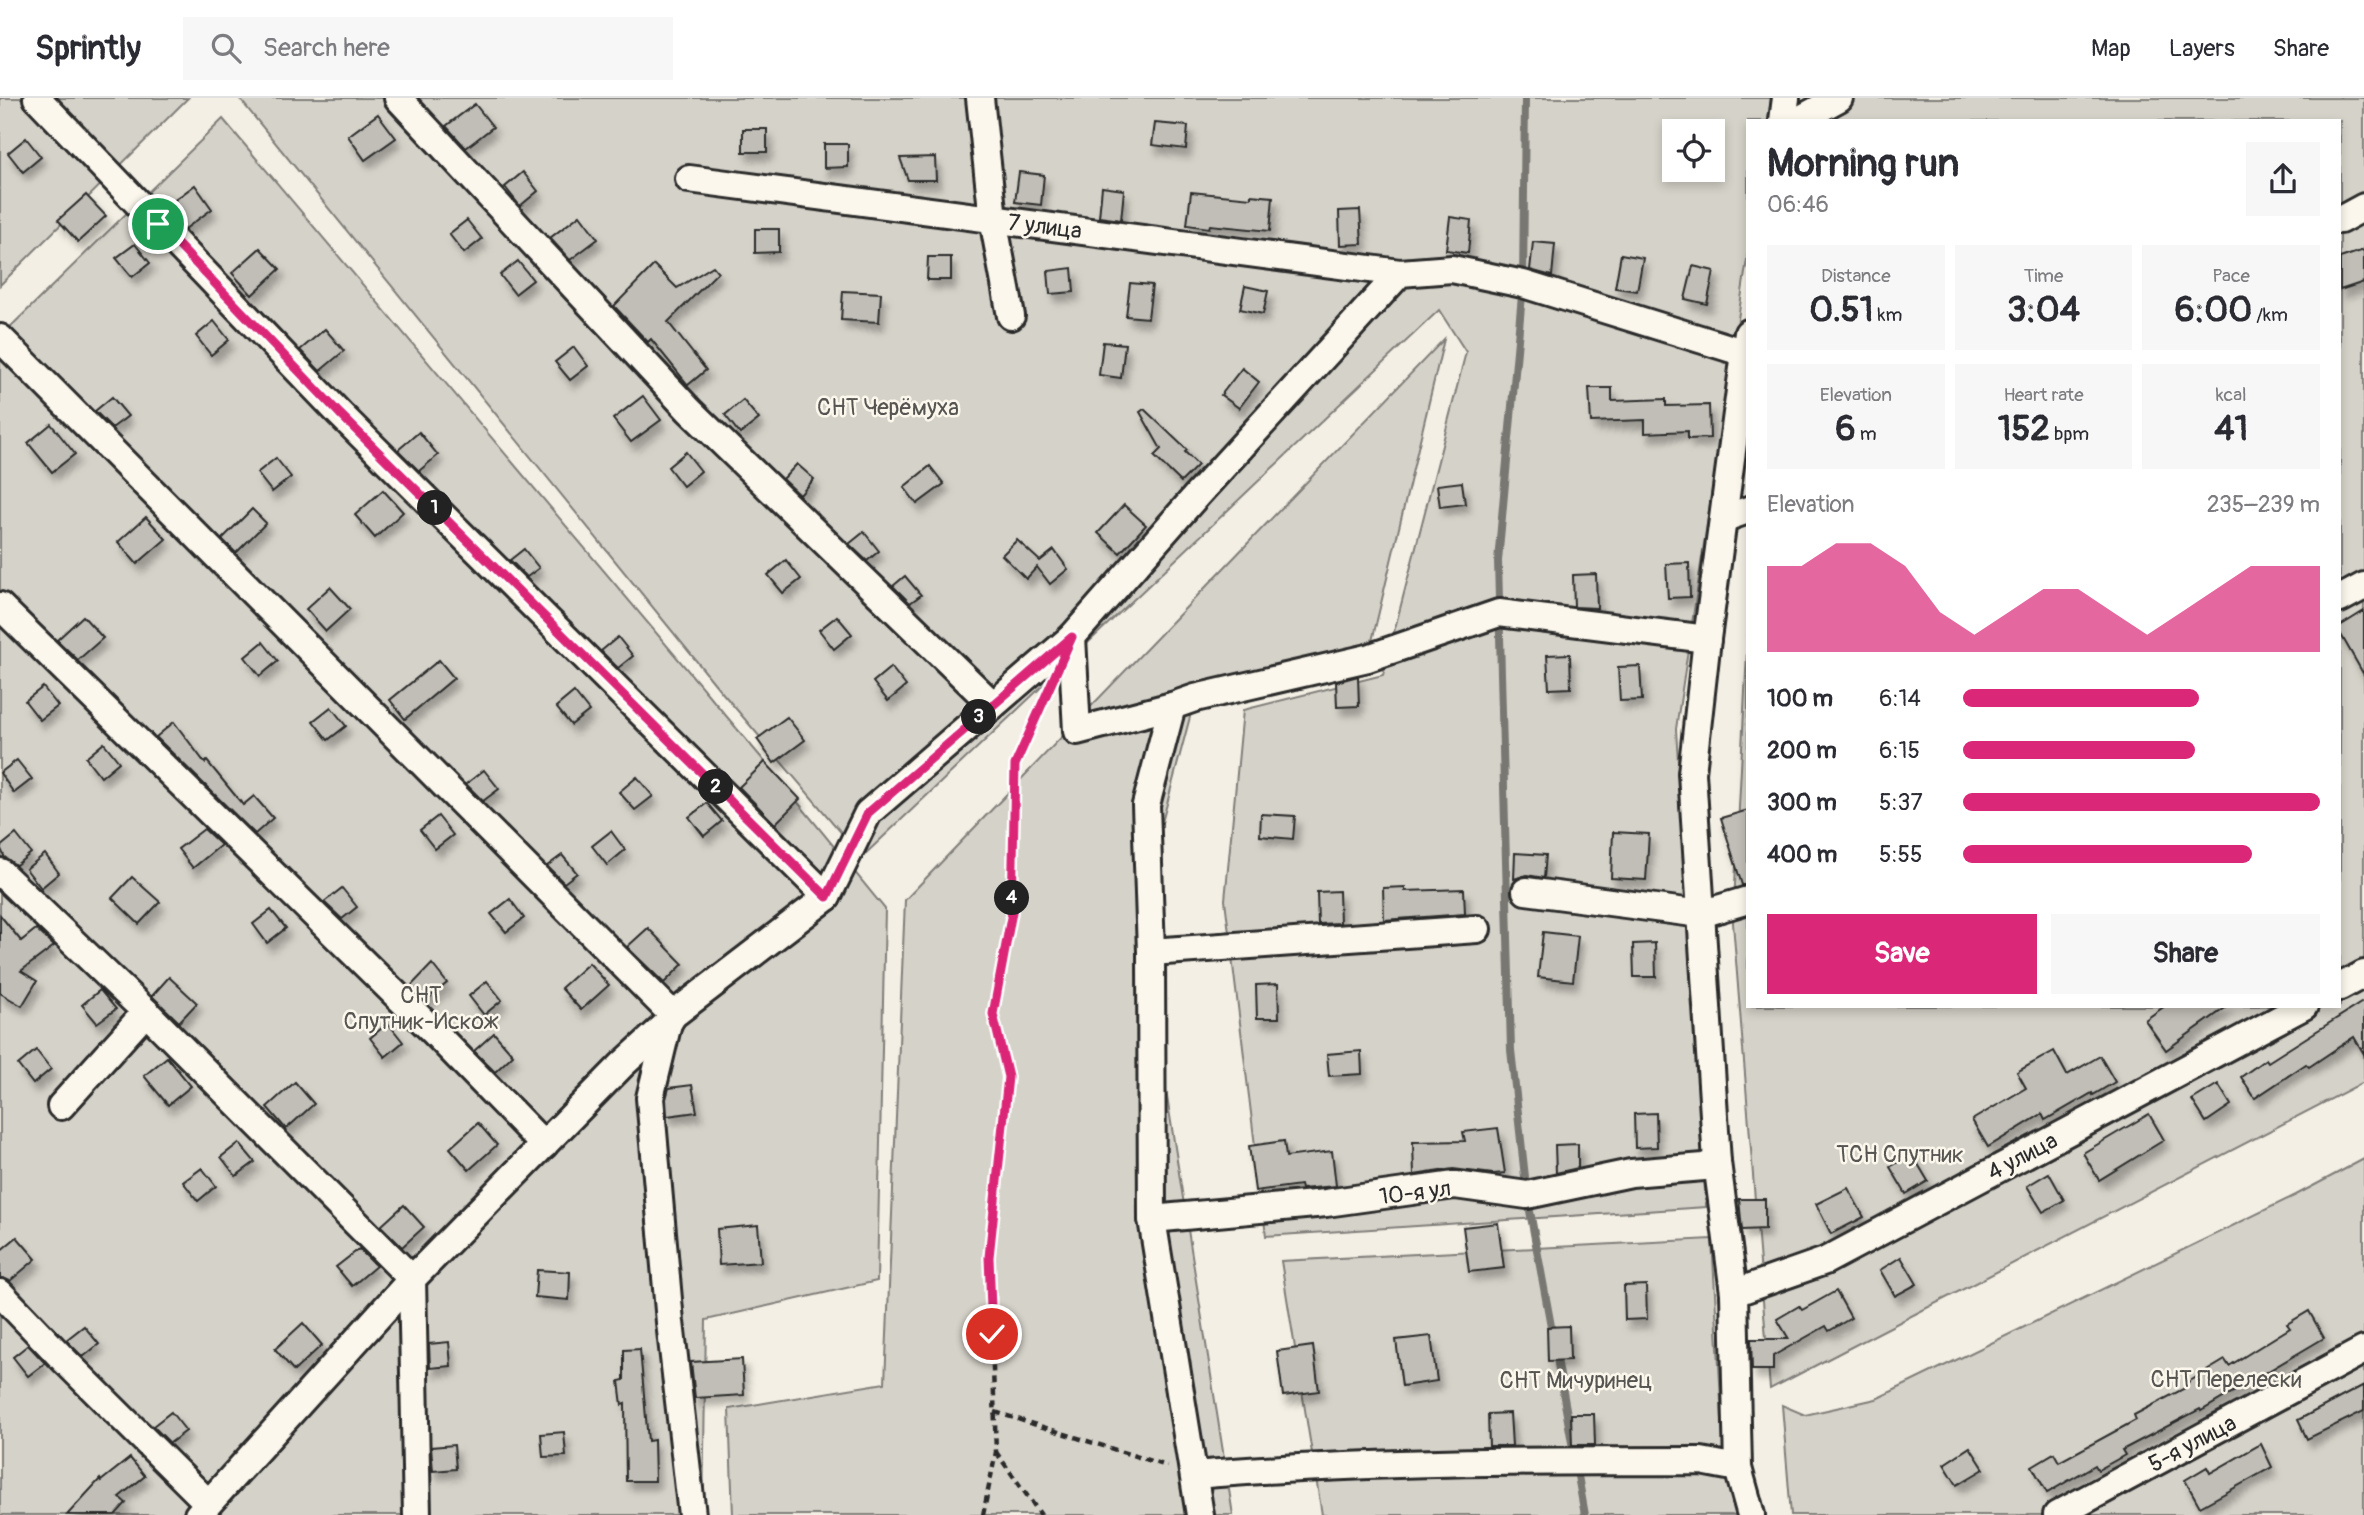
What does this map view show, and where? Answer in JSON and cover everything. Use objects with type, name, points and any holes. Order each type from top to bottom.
[{"type":"street","points":[[37,98],[340,414],[827,897]]},
{"type":"street","points":[[398,98],[690,410],[993,705]]},
{"type":"street","points":[[980,98],[993,219],[1010,316]]},
{"type":"street","points":[[1783,119],[1786,98]]},
{"type":"street","points":[[1801,119],[1839,98]]},
{"type":"street","name":"7 улица","points":[[689,179],[1400,273],[1452,269],[1523,284],[1746,343]]},
{"type":"street","points":[[2341,219],[2364,207]]},
{"type":"street","points":[[0,1293],[203,1509],[412,1279],[622,1065],[671,1019],[827,897],[868,813],[1072,637],[1197,495],[1400,273]]},
{"type":"street","points":[[0,338],[671,1019]]},
{"type":"street","points":[[1746,359],[1736,514],[1707,639],[1692,773],[1717,1162],[1734,1293],[1738,1468],[1751,1515]]},
{"type":"street","points":[[2341,598],[2364,586]]},
{"type":"street","points":[[0,606],[433,1031],[544,1145]]},
{"type":"street","points":[[1072,637],[1077,731],[1195,698],[1368,658],[1499,613],[1707,639]]},
{"type":"street","points":[[1172,706],[1146,805],[1152,952],[1152,1219],[1200,1515]]},
{"type":"street","points":[[0,872],[146,1012],[412,1279],[417,1515]]},
{"type":"street","points":[[1526,891],[1701,914],[1746,901]]},
{"type":"street","points":[[1152,952],[1477,929]]},
{"type":"street","points":[[2341,986],[2364,974]]},
{"type":"street","name":"4 улица","points":[[1734,1293],[1825,1261],[2300,1008]]},
{"type":"street","points":[[61,1106],[146,1012]]},
{"type":"street","points":[[671,1019],[650,1098],[670,1322],[692,1515]]},
{"type":"street","name":"10-я ул","points":[[1152,1219],[1326,1203],[1455,1185],[1527,1195],[1631,1173],[1704,1167],[1717,1162]]},
{"type":"street","name":"5-я улица","points":[[2057,1515],[2364,1350]]},
{"type":"street","points":[[1195,1475],[1298,1466],[1450,1461],[1702,1461],[1738,1468]]},
{"type":"path","points":[[983,1515],[996,1452],[989,1257],[1008,1077],[993,1014],[1012,912],[1015,765],[1052,684]]},
{"type":"path","points":[[995,1412],[1195,1475]]},
{"type":"path","points":[[996,1452],[1041,1515]]},
{"type":"green space","points":[[0,98],[188,98],[0,285]]},
{"type":"green space","name":"СНТ Черёмуха","points":[[239,98],[1771,98],[1768,119],[1746,119],[1746,266],[1676,729],[1706,1207],[1266,1236],[1225,900],[1243,710],[1383,675],[1466,352],[1439,310],[862,857],[720,690]]},
{"type":"green space","name":"ТСН Спутник","points":[[1815,98],[2364,98],[2364,1082],[1770,1389],[1733,923],[1746,672],[1746,1008],[2341,1008],[2341,119],[1812,119]]},
{"type":"green space","name":"СНТ Спутник-Искож","points":[[223,119],[765,762],[885,909],[877,1281],[706,1320],[703,1515],[0,1515],[0,337]]},
{"type":"green space","points":[[1444,339],[1368,658],[1195,698],[1138,913],[1233,1515],[733,1515],[729,1409],[885,1383],[905,900]]},
{"type":"green space","name":"СНТ Перелески","points":[[2364,1159],[2364,1515],[1791,1515],[1782,1405],[1805,1415],[1876,1399],[2296,1195]]},
{"type":"green space","name":"СНТ Мичуринец","points":[[1712,1239],[1725,1473],[1736,1515],[1322,1515],[1281,1261]]},
{"type":"building","points":[[475,104],[493,127],[466,148],[446,126]]},
{"type":"building","points":[[378,114],[396,138],[365,160],[348,136]]},
{"type":"building","points":[[1155,123],[1188,126],[1186,149],[1152,145]]},
{"type":"building","points":[[743,129],[767,129],[767,152],[743,152]]},
{"type":"building","points":[[26,138],[41,157],[23,172],[8,153]]},
{"type":"building","points":[[824,144],[848,144],[848,167],[824,168]]},
{"type":"building","points":[[935,157],[936,180],[908,180],[900,158]]},
{"type":"building","points":[[523,172],[538,191],[520,206],[505,187]]},
{"type":"building","points":[[1019,172],[1044,175],[1041,205],[1015,202]]},
{"type":"building","points":[[195,185],[212,209],[185,229],[164,208]]},
{"type":"building","points":[[1102,187],[1124,190],[1121,220],[1099,217]]},
{"type":"building","points":[[1191,192],[1251,198],[1251,195],[1273,197],[1270,231],[1187,225]]},
{"type":"building","points":[[86,195],[106,216],[78,242],[58,220]]},
{"type":"building","points":[[1360,210],[1362,244],[1340,245],[1339,211]]},
{"type":"building","points":[[580,215],[598,239],[570,260],[550,238]]},
{"type":"building","points":[[1450,217],[1471,220],[1468,253],[1446,250]]},
{"type":"building","points":[[467,220],[482,239],[464,253],[449,234]]},
{"type":"building","points":[[755,229],[779,229],[779,252],[755,253]]},
{"type":"building","points":[[1533,242],[1555,244],[1552,276],[1530,270]]},
{"type":"building","points":[[135,244],[150,263],[132,277],[116,258]]},
{"type":"building","points":[[260,248],[280,269],[252,295],[232,273]]},
{"type":"building","points":[[2364,250],[2364,282],[2341,290],[2341,258]]},
{"type":"building","points":[[1621,254],[1643,258],[1637,291],[1615,288]]},
{"type":"building","points":[[928,257],[951,257],[951,280],[927,280]]},
{"type":"building","points":[[518,261],[533,280],[515,294],[500,275]]},
{"type":"building","points":[[654,265],[677,288],[713,266],[718,272],[668,322],[706,370],[688,385],[651,339],[648,342],[614,306]]},
{"type":"building","points":[[1693,266],[1714,271],[1707,304],[1685,299]]},
{"type":"building","points":[[1072,268],[1074,292],[1050,294],[1048,271]]},
{"type":"building","points":[[1130,283],[1152,285],[1148,318],[1126,316]]},
{"type":"building","points":[[1245,286],[1268,291],[1263,314],[1240,309]]},
{"type":"building","points":[[843,291],[881,293],[879,322],[841,320]]},
{"type":"building","points":[[214,321],[229,340],[211,355],[196,336]]},
{"type":"building","points":[[325,329],[344,351],[320,371],[300,350]]},
{"type":"building","points":[[1103,342],[1125,344],[1121,378],[1099,375]]},
{"type":"building","points":[[574,347],[588,366],[570,380],[555,362]]},
{"type":"building","points":[[1242,368],[1259,382],[1239,408],[1221,395]]},
{"type":"building","points":[[1589,388],[1612,388],[1612,401],[1666,399],[1666,406],[1709,405],[1710,438],[1688,439],[1688,431],[1645,433],[1645,420],[1591,422]]},
{"type":"building","points":[[643,396],[661,420],[631,442],[613,419]]},
{"type":"building","points":[[112,397],[128,416],[112,428],[95,411]]},
{"type":"building","points":[[743,400],[759,419],[740,434],[725,415]]},
{"type":"building","points":[[1144,409],[1187,450],[1185,452],[1198,465],[1181,482],[1154,456],[1161,449],[1140,412]]},
{"type":"building","points":[[51,424],[75,454],[52,472],[28,443]]},
{"type":"building","points":[[419,432],[438,455],[419,471],[398,450]]},
{"type":"building","points":[[686,452],[701,471],[683,486],[668,467]]},
{"type":"building","points":[[276,458],[291,477],[272,492],[257,473]]},
{"type":"building","points":[[797,464],[814,479],[800,495],[783,479]]},
{"type":"building","points":[[930,466],[944,484],[917,504],[904,487]]},
{"type":"building","points":[[1462,482],[1465,504],[1440,507],[1437,485]]},
{"type":"building","points":[[383,490],[403,512],[375,538],[355,515]]},
{"type":"building","points":[[1124,505],[1146,525],[1120,553],[1098,533]]},
{"type":"building","points":[[252,509],[266,523],[236,553],[222,539]]},
{"type":"building","points":[[146,517],[166,539],[137,564],[118,542]]},
{"type":"building","points":[[864,532],[879,551],[867,561],[849,544]]},
{"type":"building","points":[[1017,540],[1040,561],[1054,550],[1068,569],[1050,584],[1037,567],[1026,579],[1002,555]]},
{"type":"building","points":[[524,549],[539,568],[527,577],[510,560]]},
{"type":"building","points":[[786,560],[801,579],[783,593],[768,575]]},
{"type":"building","points":[[1689,563],[1690,597],[1668,598],[1666,564]]},
{"type":"building","points":[[1596,574],[1597,608],[1574,607],[1573,575]]},
{"type":"building","points":[[905,576],[921,595],[910,603],[893,586]]},
{"type":"building","points":[[330,587],[350,609],[326,631],[306,609]]},
{"type":"building","points":[[2364,611],[2364,675],[2341,635],[2341,625]]},
{"type":"building","points":[[83,616],[103,638],[78,660],[57,640]]},
{"type":"building","points":[[837,616],[852,634],[834,649],[819,630]]},
{"type":"building","points":[[618,637],[633,656],[618,668],[601,651]]},
{"type":"building","points":[[263,642],[278,661],[260,676],[245,657]]},
{"type":"building","points":[[1570,654],[1571,688],[1549,689],[1547,655]]},
{"type":"building","points":[[439,660],[454,678],[405,719],[390,700]]},
{"type":"building","points":[[1640,666],[1642,700],[1620,701],[1618,667]]},
{"type":"building","points":[[891,667],[906,686],[888,701],[873,682]]},
{"type":"building","points":[[1358,676],[1359,706],[1337,707],[1336,682]]},
{"type":"building","points":[[43,687],[58,706],[40,720],[25,701]]},
{"type":"building","points":[[574,692],[589,711],[571,725],[556,707]]},
{"type":"building","points":[[331,707],[346,726],[328,740],[313,721]]},
{"type":"building","points":[[787,717],[805,740],[774,763],[757,739]]},
{"type":"building","points":[[174,722],[205,763],[207,761],[243,805],[254,796],[273,818],[255,834],[156,737]]},
{"type":"building","points":[[104,743],[119,762],[101,777],[86,758]]},
{"type":"building","points":[[17,760],[32,779],[14,793],[0,773]]},
{"type":"building","points":[[765,762],[800,799],[775,824],[739,787]]},
{"type":"building","points":[[484,770],[499,789],[483,801],[466,784]]},
{"type":"building","points":[[637,777],[653,796],[635,810],[619,792]]},
{"type":"building","points":[[707,803],[722,821],[704,836],[689,817]]},
{"type":"building","points":[[1746,811],[1746,885],[1742,885],[1721,818]]},
{"type":"building","points":[[1261,814],[1295,816],[1293,839],[1260,836]]},
{"type":"building","points":[[438,816],[453,835],[435,849],[420,830]]},
{"type":"building","points":[[204,829],[221,845],[193,868],[178,849]]},
{"type":"building","points":[[611,831],[625,850],[607,865],[592,846]]},
{"type":"building","points":[[1613,832],[1649,834],[1646,880],[1611,878]]},
{"type":"building","points":[[16,834],[31,853],[16,865],[5,858],[0,847]]},
{"type":"building","points":[[1515,853],[1546,855],[1544,878],[1527,875],[1514,879]]},
{"type":"building","points":[[45,854],[59,873],[41,888],[26,869]]},
{"type":"building","points":[[562,855],[577,873],[564,883],[547,866]]},
{"type":"building","points":[[132,877],[160,902],[139,924],[112,898]]},
{"type":"building","points":[[1405,887],[1405,891],[1464,889],[1465,914],[1384,920],[1383,888]]},
{"type":"building","points":[[342,888],[357,907],[342,919],[324,902]]},
{"type":"building","points":[[1339,891],[1340,923],[1318,924],[1317,892]]},
{"type":"building","points":[[510,899],[524,918],[506,932],[491,914]]},
{"type":"building","points":[[271,910],[286,928],[267,943],[253,924]]},
{"type":"building","points":[[0,915],[21,941],[36,929],[54,946],[21,971],[37,981],[22,1006],[0,993]]},
{"type":"building","points":[[648,928],[683,964],[664,983],[627,947]]},
{"type":"building","points":[[1543,932],[1578,936],[1573,981],[1538,977]]},
{"type":"building","points":[[1655,943],[1656,977],[1634,977],[1633,944]]},
{"type":"building","points":[[589,963],[609,985],[581,1010],[561,988]]},
{"type":"building","points":[[432,964],[447,983],[425,1001],[410,987]]},
{"type":"building","points":[[169,977],[197,1003],[179,1022],[152,996]]},
{"type":"building","points":[[487,981],[502,1000],[484,1015],[469,996]]},
{"type":"building","points":[[1278,984],[1279,1018],[1257,1018],[1256,985]]},
{"type":"building","points":[[100,990],[116,1009],[97,1023],[82,1005]]},
{"type":"building","points":[[2364,1001],[2364,1054],[2354,1037],[2309,1067],[2306,1064],[2255,1098],[2241,1077],[2266,1059],[2268,1062]]},
{"type":"building","points":[[2162,1008],[2225,1008],[2166,1050],[2145,1020]]},
{"type":"building","points":[[388,1023],[403,1042],[385,1057],[370,1038]]},
{"type":"building","points":[[494,1033],[513,1055],[495,1072],[474,1051]]},
{"type":"building","points":[[36,1050],[51,1069],[33,1084],[18,1065]]},
{"type":"building","points":[[1361,1051],[1362,1074],[1329,1076],[1327,1054]]},
{"type":"building","points":[[2054,1051],[2067,1075],[2100,1056],[2115,1082],[2045,1120],[2042,1114],[1988,1147],[1972,1120],[2026,1088],[2017,1072]]},
{"type":"building","points":[[167,1057],[191,1086],[168,1105],[144,1076]]},
{"type":"building","points":[[295,1082],[314,1104],[286,1129],[267,1107]]},
{"type":"building","points":[[2218,1084],[2231,1105],[2206,1122],[2192,1100]]},
{"type":"building","points":[[692,1085],[697,1112],[667,1116],[666,1099],[669,1088]]},
{"type":"building","points":[[1656,1113],[1657,1147],[1635,1148],[1634,1114]]},
{"type":"building","points":[[2149,1114],[2164,1140],[2099,1180],[2083,1153]]},
{"type":"building","points":[[478,1123],[497,1145],[469,1170],[450,1148]]},
{"type":"building","points":[[1498,1128],[1505,1173],[1453,1169],[1414,1175],[1413,1142],[1465,1141],[1463,1132]]},
{"type":"building","points":[[1284,1141],[1286,1157],[1332,1151],[1336,1186],[1301,1189],[1300,1185],[1255,1191],[1249,1146]]},
{"type":"building","points":[[239,1143],[255,1162],[236,1176],[221,1157]]},
{"type":"building","points":[[1578,1144],[1578,1168],[1556,1173],[1555,1145]]},
{"type":"building","points":[[1912,1154],[1928,1181],[1906,1194],[1890,1167]]},
{"type":"building","points":[[202,1168],[216,1186],[198,1201],[183,1182]]},
{"type":"building","points":[[2049,1173],[2064,1200],[2043,1212],[2027,1186]]},
{"type":"building","points":[[1848,1188],[1864,1217],[1831,1234],[1816,1204]]},
{"type":"building","points":[[1739,1199],[1765,1199],[1765,1229],[1742,1230]]},
{"type":"building","points":[[404,1205],[424,1227],[402,1247],[381,1226]]},
{"type":"building","points":[[1498,1223],[1504,1268],[1469,1272],[1463,1227]]},
{"type":"building","points":[[758,1225],[761,1262],[719,1265],[717,1229]]},
{"type":"building","points":[[17,1237],[36,1259],[10,1281],[0,1278],[0,1251]]},
{"type":"building","points":[[359,1249],[376,1266],[352,1286],[336,1267]]},
{"type":"building","points":[[1901,1257],[1917,1284],[1895,1296],[1880,1270]]},
{"type":"building","points":[[537,1270],[570,1272],[569,1300],[535,1297]]},
{"type":"building","points":[[1646,1285],[1647,1319],[1625,1320],[1624,1286]]},
{"type":"building","points":[[1836,1291],[1851,1318],[1829,1331],[1826,1326],[1773,1356],[1773,1370],[1752,1370],[1751,1339],[1789,1339],[1777,1319],[1799,1306],[1802,1310]]},
{"type":"building","points":[[2309,1311],[2324,1338],[2201,1411],[2200,1409],[2122,1450],[2125,1455],[2098,1470],[2095,1465],[2047,1493],[2032,1466],[2054,1453],[2059,1462],[2136,1420],[2134,1415],[2187,1387],[2185,1384],[2225,1360],[2229,1366],[2290,1328],[2287,1324]]},
{"type":"building","points":[[303,1323],[322,1345],[294,1371],[275,1349]]},
{"type":"building","points":[[84,1326],[99,1344],[83,1357],[66,1340]]},
{"type":"building","points":[[1569,1326],[1570,1360],[1548,1361],[1547,1327]]},
{"type":"building","points":[[1431,1336],[1437,1381],[1402,1386],[1396,1340]]},
{"type":"building","points":[[449,1342],[451,1366],[430,1368],[429,1344]]},
{"type":"building","points":[[28,1345],[45,1363],[28,1376],[13,1357]]},
{"type":"building","points":[[1313,1346],[1319,1391],[1283,1396],[1277,1351]]},
{"type":"building","points":[[640,1349],[648,1441],[654,1440],[655,1481],[626,1481],[625,1404],[622,1405],[619,1381],[624,1380],[624,1350]]},
{"type":"building","points":[[742,1359],[744,1395],[695,1398],[691,1362]]},
{"type":"building","points":[[2364,1385],[2364,1411],[2307,1439],[2298,1420]]},
{"type":"building","points":[[171,1412],[186,1431],[170,1443],[153,1426]]},
{"type":"building","points":[[1510,1413],[1512,1446],[1489,1446],[1488,1414]]},
{"type":"building","points":[[1571,1414],[1594,1414],[1595,1445],[1572,1445]]},
{"type":"building","points":[[564,1432],[566,1456],[543,1457],[541,1434]]},
{"type":"building","points":[[2261,1444],[2272,1467],[2200,1507],[2185,1480],[2207,1467],[2210,1473]]},
{"type":"building","points":[[454,1445],[456,1469],[433,1471],[431,1447]]},
{"type":"building","points":[[1970,1447],[1984,1469],[1957,1485],[1944,1464]]},
{"type":"building","points":[[130,1458],[145,1476],[119,1497],[126,1503],[115,1515],[67,1515],[100,1479],[101,1481]]},
{"type":"waterway","points":[[1525,98],[1523,284],[1498,561],[1511,1050],[1527,1195],[1553,1337]]},
{"type":"waterway","points":[[1556,1353],[1585,1515]]},
{"type":"route","points":[[158,224],[340,414],[827,897],[868,813],[1072,637],[1015,765],[1012,912],[993,1014],[1008,1077],[989,1257],[992,1334]]}]
